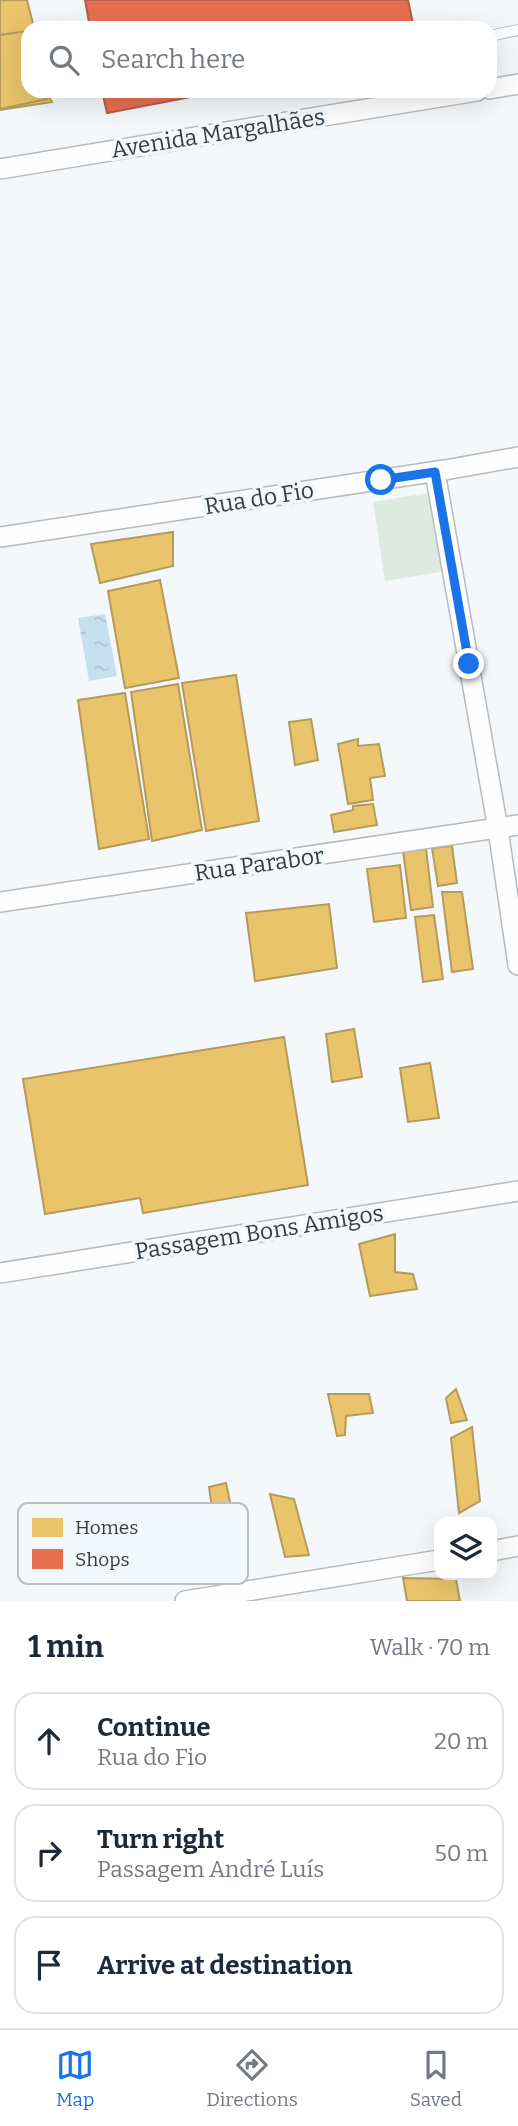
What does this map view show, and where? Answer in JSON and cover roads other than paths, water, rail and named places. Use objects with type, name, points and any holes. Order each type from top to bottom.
[{"type":"street","points":[[497,88],[518,84]]},
{"type":"street","name":"Avenida Margalhães","points":[[0,169],[434,98]]},
{"type":"street","name":"Rua do Fio","points":[[0,537],[435,472],[518,457]]},
{"type":"street","points":[[435,472],[498,829],[518,965]]},
{"type":"street","name":"Rua Parabor","points":[[0,902],[518,825]]},
{"type":"street","name":"Passagem Bons Amigos","points":[[0,1273],[518,1191]]},
{"type":"street","points":[[497,1550],[518,1546]]},
{"type":"street","points":[[198,1600],[434,1561]]},
{"type":"lane","points":[[497,34],[518,30]]},
{"type":"water","points":[[105,614],[117,676],[89,681],[78,618]]}]
